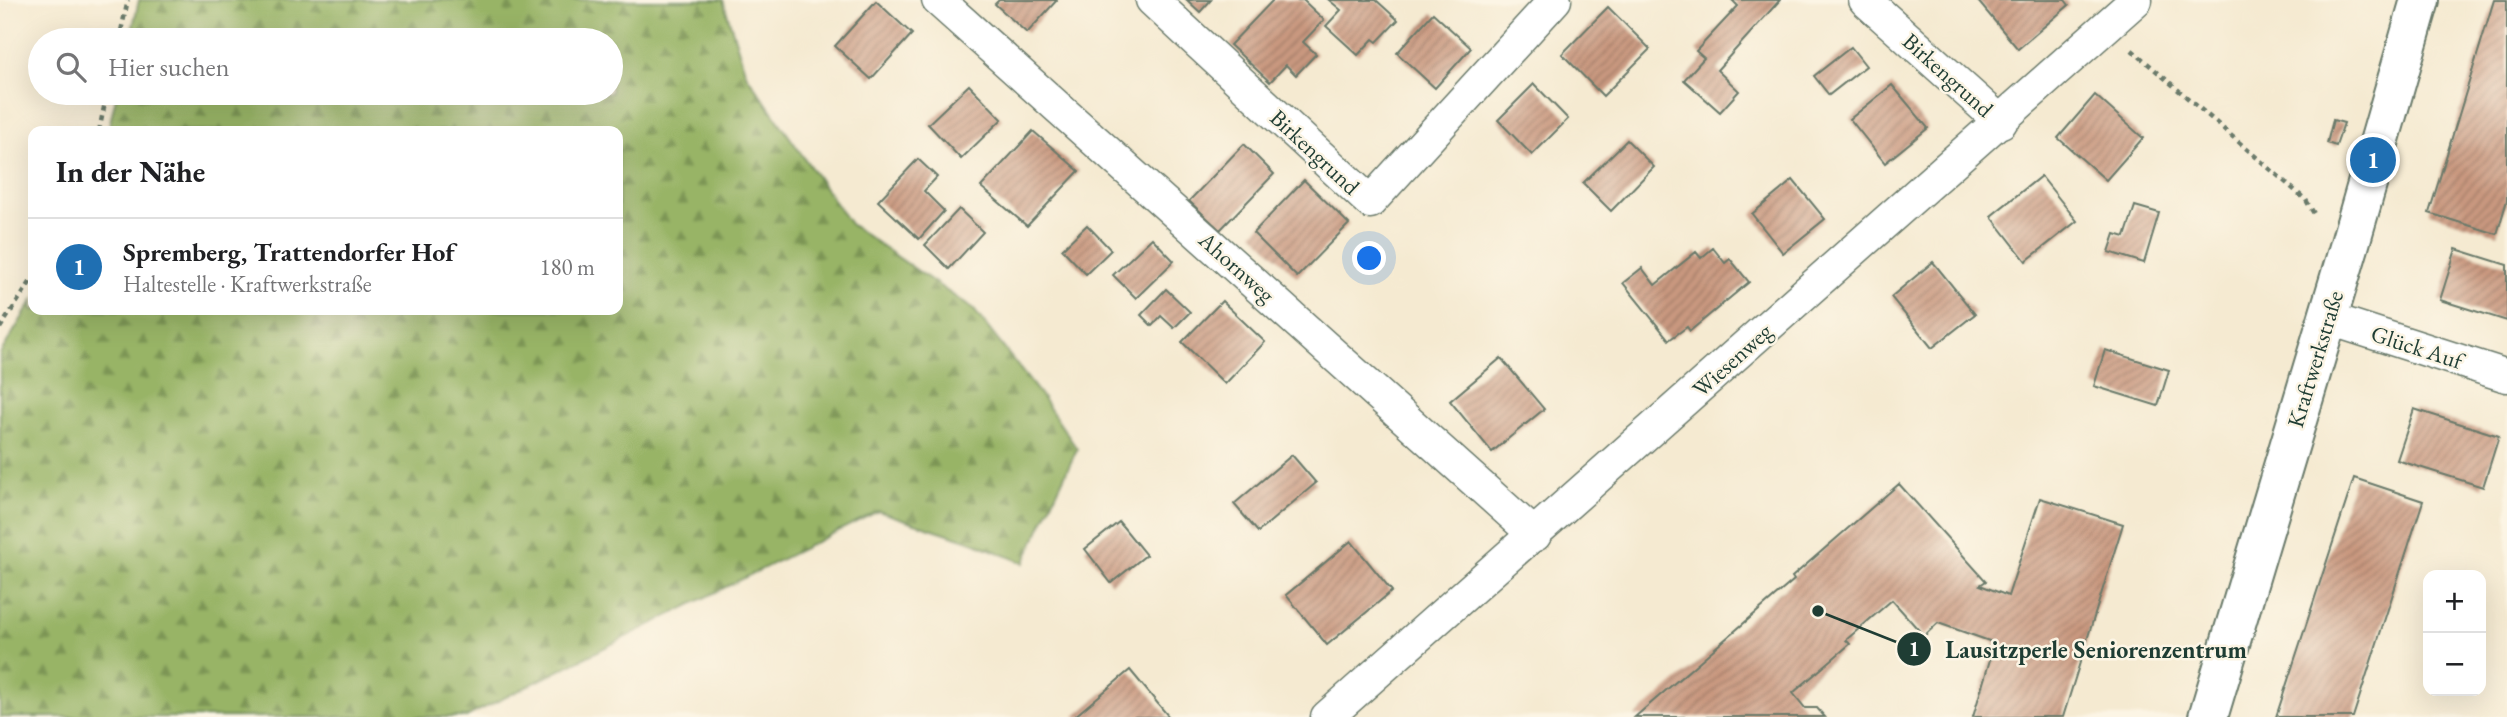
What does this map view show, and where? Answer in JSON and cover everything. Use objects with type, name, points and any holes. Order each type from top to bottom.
[{"type":"main road","name":"Kraftwerkstraße","points":[[2208,717],[2420,0]]},
{"type":"street","name":"Ahornweg","points":[[938,0],[1535,535]]},
{"type":"street","name":"Birkengrund","points":[[1152,0],[1370,202],[1555,0]]},
{"type":"street","name":"Birkengrund","points":[[1864,0],[2001,122]]},
{"type":"street","name":"Wiesenweg","points":[[1326,717],[1535,535],[2136,0]]},
{"type":"street","name":"Glück Auf","points":[[2327,318],[2507,376]]},
{"type":"path","points":[[122,28],[128,0]]},
{"type":"path","points":[[2104,26],[2306,200],[2329,239],[2349,247]]},
{"type":"path","points":[[100,126],[104,105]]},
{"type":"path","points":[[0,328],[28,286]]},
{"type":"green space","points":[[139,0],[723,0],[746,74],[850,224],[974,310],[1042,397],[1077,449],[1024,563],[973,542],[878,511],[466,717],[0,717],[0,354],[28,308],[28,315],[623,315],[623,126],[109,126],[114,105],[623,105],[623,28],[133,28]]},
{"type":"building","points":[[999,0],[1057,0],[1027,33],[995,4]]},
{"type":"building","points":[[1187,0],[1211,0],[1200,12]]},
{"type":"building","points":[[1273,0],[1303,0],[1324,20],[1303,42],[1316,54],[1296,75],[1286,65],[1270,82],[1230,45]]},
{"type":"building","points":[[1329,0],[1376,0],[1398,20],[1377,42],[1373,39],[1358,55],[1326,26],[1341,10]]},
{"type":"building","points":[[1732,0],[1780,0],[1717,70],[1739,91],[1720,112],[1684,80],[1704,58],[1696,51],[1738,6]]},
{"type":"building","points":[[1977,0],[2065,0],[2069,5],[2018,49]]},
{"type":"building","points":[[2494,0],[2507,0],[2507,200],[2497,234],[2429,213]]},
{"type":"building","points":[[876,1],[912,34],[871,79],[835,46]]},
{"type":"building","points":[[1608,7],[1650,49],[1603,96],[1562,54]]},
{"type":"building","points":[[1433,13],[1471,48],[1435,88],[1397,53]]},
{"type":"building","points":[[1851,47],[1866,66],[1829,95],[1814,76]]},
{"type":"building","points":[[1534,84],[1568,119],[1532,155],[1498,120]]},
{"type":"building","points":[[969,85],[1002,119],[961,159],[928,124]]},
{"type":"building","points":[[1892,85],[1928,128],[1885,163],[1850,119]]},
{"type":"building","points":[[2095,95],[2143,138],[2106,180],[2058,138]]},
{"type":"building","points":[[2333,120],[2344,123],[2336,146],[2327,143]]},
{"type":"building","points":[[1033,131],[1079,171],[1027,226],[981,187]]},
{"type":"building","points":[[1627,140],[1654,167],[1611,211],[1583,183]]},
{"type":"building","points":[[1244,144],[1274,174],[1220,230],[1189,201]]},
{"type":"building","points":[[918,159],[937,177],[924,191],[944,211],[919,239],[878,201]]},
{"type":"building","points":[[2041,176],[2077,221],[2026,261],[1991,216]]},
{"type":"building","points":[[1304,180],[1349,224],[1297,277],[1253,233]]},
{"type":"building","points":[[1793,180],[1825,219],[1783,253],[1752,214]]},
{"type":"building","points":[[2135,206],[2159,213],[2144,263],[2109,252],[2115,234],[2125,237]]},
{"type":"building","points":[[959,209],[983,232],[949,269],[925,245]]},
{"type":"building","points":[[1087,225],[1111,250],[1086,274],[1062,249]]},
{"type":"building","points":[[1152,238],[1174,261],[1136,298],[1113,275]]},
{"type":"building","points":[[1713,248],[1725,263],[1730,259],[1749,282],[1690,331],[1687,327],[1669,340],[1623,283],[1642,268],[1655,285],[1696,252],[1701,258]]},
{"type":"building","points":[[2456,249],[2507,265],[2507,321],[2440,300]]},
{"type":"building","points":[[1933,262],[1975,314],[1932,348],[1891,297]]},
{"type":"building","points":[[1166,289],[1190,312],[1174,328],[1161,316],[1152,326],[1141,315]]},
{"type":"building","points":[[1222,301],[1265,342],[1225,384],[1182,342]]},
{"type":"building","points":[[2105,350],[2169,370],[2158,406],[2094,386]]},
{"type":"building","points":[[1501,358],[1544,409],[1492,452],[1450,401]]},
{"type":"building","points":[[2414,409],[2499,436],[2483,487],[2397,460]]},
{"type":"building","points":[[1292,455],[1316,483],[1258,532],[1234,504]]},
{"type":"building","points":[[2354,478],[2423,501],[2353,717],[2276,717]]},
{"type":"building","points":[[1899,484],[1986,581],[1980,585],[2008,596],[2040,498],[2123,524],[2063,717],[1973,717],[1995,643],[1938,623],[1924,636],[1892,600],[1846,640],[1850,644],[1793,693],[1805,708],[1817,708],[1825,717],[1635,717],[1794,580],[1792,577]]},
{"type":"building","points":[[1119,522],[1146,555],[1111,583],[1085,549]]},
{"type":"building","points":[[1351,541],[1392,591],[1327,645],[1286,595]]},
{"type":"building","points":[[1130,670],[1169,717],[1074,717]]},
{"type":"place","name":"Spremberg, Trattendorfer Hof","points":[[2373,160]]},
{"type":"place","name":"Lausitzperle Seniorenzentrum","points":[[1818,611]]}]
